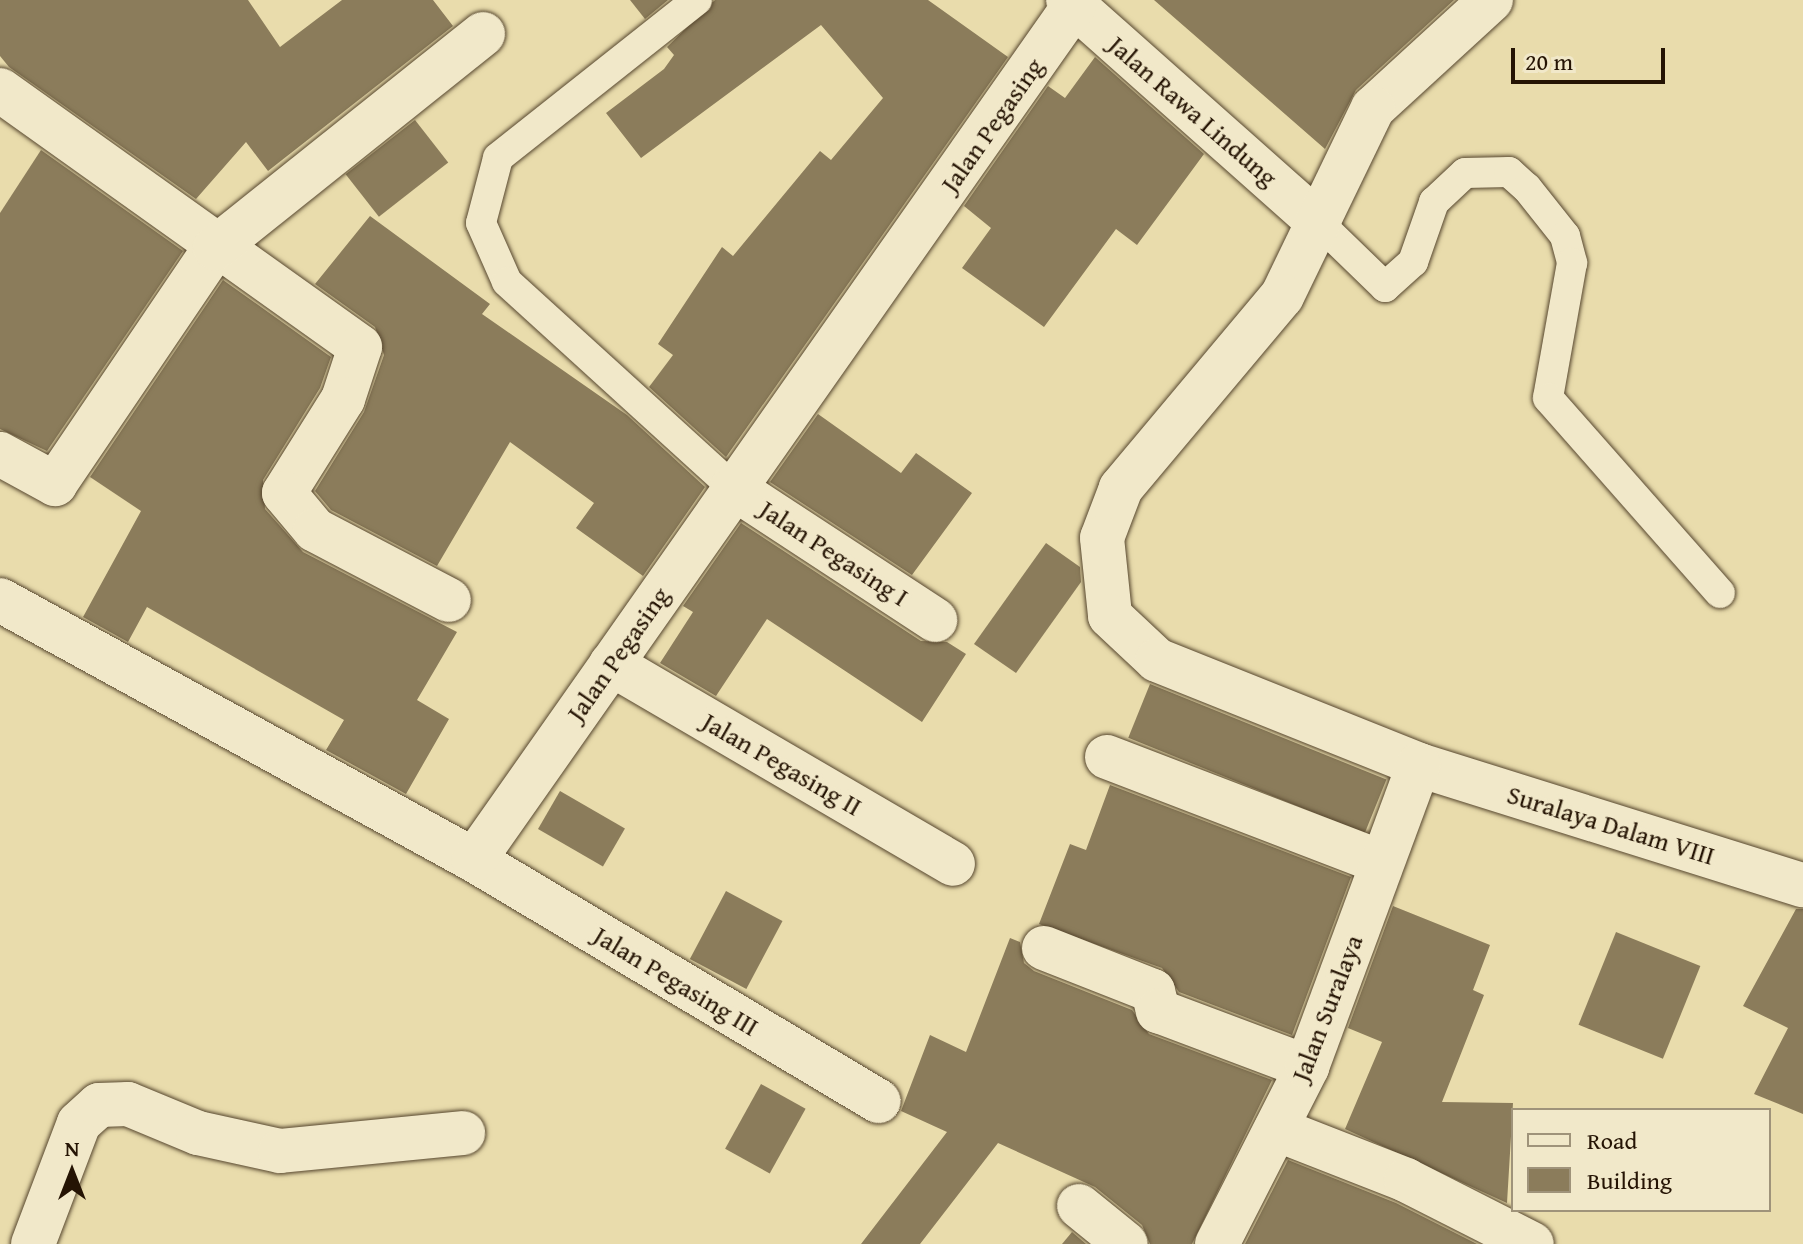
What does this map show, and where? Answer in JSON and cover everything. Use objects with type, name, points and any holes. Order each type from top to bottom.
[{"type":"street","name":"Jalan Pegasing","points":[[474,860],[1071,3]]},
{"type":"street","name":"Jalan Rawa Lindung","points":[[1071,3],[1319,223]]},
{"type":"street","name":"Suralaya Dalam VIII","points":[[1475,4],[1373,108],[1282,296],[1121,488],[1102,538],[1110,616],[1157,660],[1419,765],[1803,885]]},
{"type":"street","points":[[0,455],[55,484],[215,248],[483,34]]},
{"type":"street","points":[[0,90],[215,248],[360,347],[343,399],[284,493],[315,530],[449,600]]},
{"type":"street","name":"Jalan Pegasing I","points":[[732,487],[935,620]]},
{"type":"street","points":[[0,600],[474,860]]},
{"type":"street","name":"Jalan Pegasing II","points":[[611,664],[953,864]]},
{"type":"street","points":[[1107,757],[1381,862]]},
{"type":"street","name":"Jalan Suralaya","points":[[1217,1244],[1307,1067],[1419,765]]},
{"type":"street","name":"Jalan Pegasing III","points":[[474,860],[879,1101]]},
{"type":"street","points":[[1044,948],[1153,991],[1158,1011],[1307,1067]]},
{"type":"street","points":[[33,1244],[79,1123],[99,1105],[128,1104],[198,1133],[280,1151],[463,1133]]},
{"type":"street","points":[[1276,1129],[1406,1180],[1532,1244]]},
{"type":"street","points":[[1079,1206],[1126,1244]]},
{"type":"lane","points":[[697,0],[498,158],[481,223],[507,282],[732,487]]},
{"type":"lane","points":[[1319,223],[1385,287],[1413,262],[1434,202],[1465,173],[1509,172],[1527,188],[1565,236],[1572,263],[1548,398],[1720,593]]},
{"type":"building","points":[[0,0],[248,0],[280,47],[342,0],[433,0],[453,26],[268,171],[246,142],[196,199],[9,67],[0,56]]},
{"type":"building","points":[[630,0],[668,0],[645,19]]},
{"type":"building","points":[[715,0],[928,0],[1008,57],[726,457],[649,387],[673,355],[658,344],[722,247],[733,256],[820,151],[831,160],[883,98],[821,25],[641,158],[606,113],[664,69],[674,55],[667,47]]},
{"type":"building","points":[[1154,0],[1454,0],[1356,90],[1325,149]]},
{"type":"building","points":[[1095,57],[1204,154],[1137,245],[1116,229],[1044,327],[962,268],[991,228],[964,206],[1048,86],[1065,98]]},
{"type":"building","points":[[415,120],[448,163],[379,217],[346,174]]},
{"type":"building","points":[[41,150],[183,251],[47,451],[0,429],[0,213]]},
{"type":"building","points":[[370,216],[490,304],[482,314],[627,415],[705,487],[643,576],[576,528],[594,503],[510,442],[437,566],[331,510],[315,491],[364,412],[384,355],[375,327],[315,284]]},
{"type":"building","points":[[223,280],[331,357],[320,388],[263,480],[265,509],[303,552],[457,632],[417,700],[449,719],[406,794],[326,750],[344,720],[147,607],[128,642],[83,617],[141,511],[90,477]]},
{"type":"building","points":[[818,414],[901,473],[916,453],[972,493],[912,575],[770,482]]},
{"type":"building","points":[[741,523],[921,641],[947,642],[966,654],[922,722],[767,619],[716,696],[660,663],[693,612],[683,606]]},
{"type":"building","points":[[1046,543],[1080,567],[1081,582],[1016,673],[974,644]]},
{"type":"building","points":[[1150,684],[1386,780],[1365,833],[1128,738]]},
{"type":"building","points":[[1110,785],[1351,877],[1292,1035],[1179,992],[1162,968],[1039,924],[1070,844],[1086,850]]},
{"type":"building","points":[[560,791],[625,828],[603,867],[538,829]]},
{"type":"building","points":[[726,891],[783,921],[746,989],[690,959]]},
{"type":"building","points":[[1393,906],[1490,945],[1473,990],[1484,995],[1442,1102],[1513,1103],[1507,1203],[1345,1129],[1382,1042],[1348,1028]]},
{"type":"building","points":[[1796,909],[1803,909],[1803,1114],[1754,1094],[1788,1028],[1743,1006]]},
{"type":"building","points":[[1616,932],[1700,966],[1663,1059],[1579,1025]]},
{"type":"building","points":[[1010,938],[1020,942],[1024,963],[1034,971],[1132,1010],[1149,1034],[1272,1080],[1192,1244],[1150,1244],[1142,1225],[1095,1187],[998,1143],[920,1244],[861,1244],[947,1132],[901,1111],[930,1035],[966,1052]]},
{"type":"building","points":[[761,1084],[806,1109],[770,1173],[725,1149]]},
{"type":"building","points":[[1288,1160],[1396,1203],[1477,1244],[1245,1244]]},
{"type":"building","points":[[1072,1232],[1086,1244],[1062,1244]]}]
